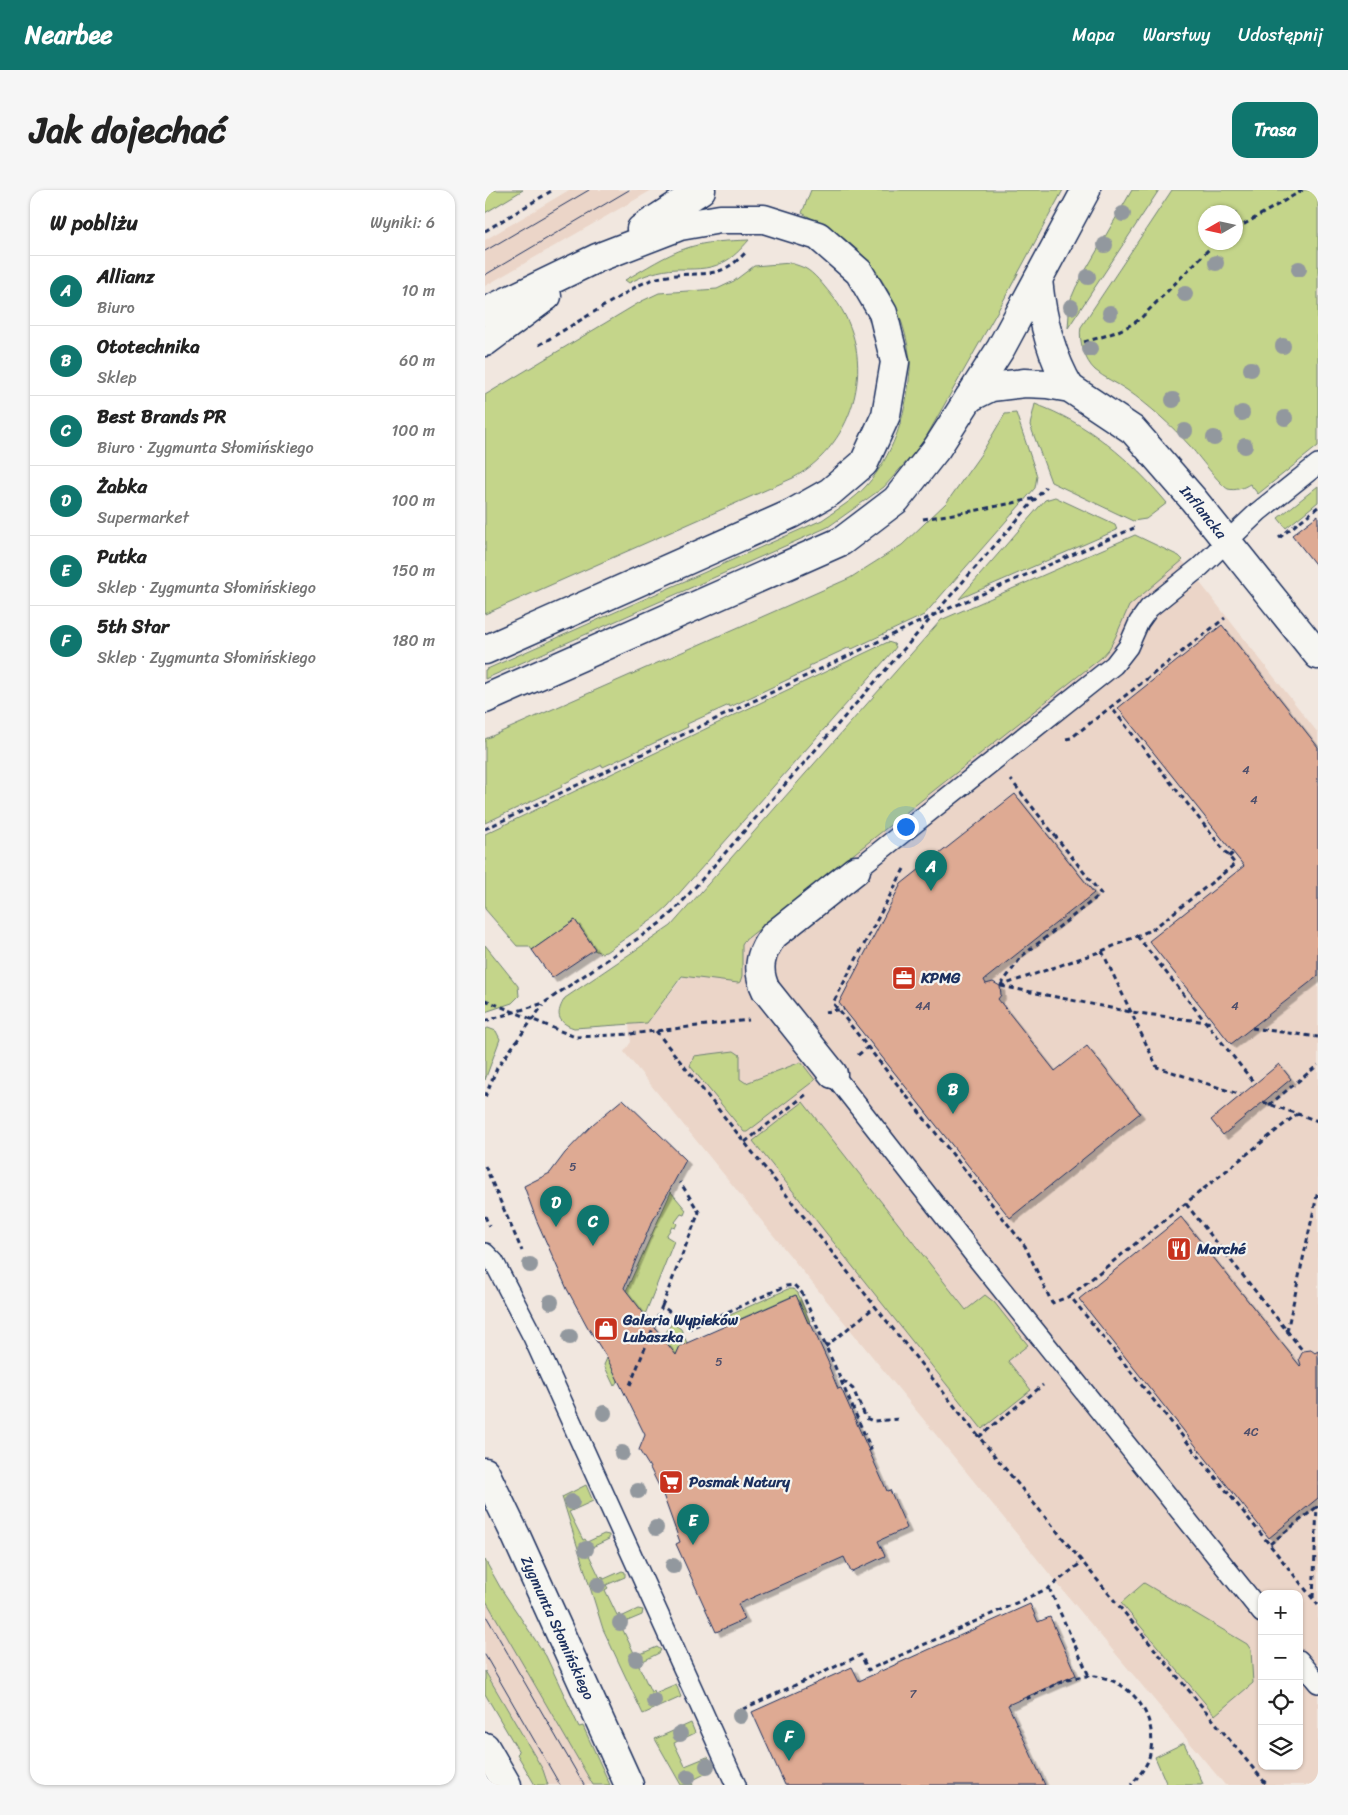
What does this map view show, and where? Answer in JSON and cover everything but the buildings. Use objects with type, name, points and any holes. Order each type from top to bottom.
[{"type":"main road","points":[[485,342],[597,258],[701,190]]},
{"type":"main road","points":[[485,698],[841,541],[896,500],[937,448],[1001,348],[1086,190]]},
{"type":"main road","points":[[485,312],[597,258],[680,226],[719,219],[764,220],[818,236],[859,272],[883,313],[895,362],[886,415],[864,463],[830,492],[791,514],[485,650]]},
{"type":"main road","name":"Inflancka","points":[[1038,280],[1042,317],[1059,370],[1070,388],[1133,430],[1227,541],[1318,655]]},
{"type":"main road","name":"Inflancka","points":[[969,398],[991,387],[1025,383],[1070,388]]},
{"type":"main road","points":[[833,1074],[765,990],[759,970],[765,946],[774,935],[856,870]]},
{"type":"main road","name":"Zygmunta Słomińskiego","points":[[485,1472],[629,1785]]},
{"type":"main road","points":[[485,1748],[507,1785]]},
{"type":"lane","points":[[856,870],[1114,665],[1128,647],[1139,622],[1149,608],[1200,567],[1258,512],[1318,464]]},
{"type":"lane","points":[[833,1074],[1065,1368],[1258,1608]]},
{"type":"lane","points":[[485,1253],[494,1262],[533,1337],[736,1785]]},
{"type":"lane","points":[[1303,1665],[1318,1683]]},
{"type":"path","points":[[485,231],[553,190]]},
{"type":"path","points":[[1243,224],[1303,190]]},
{"type":"path","points":[[536,346],[639,285],[653,279],[669,276],[711,274],[737,262],[750,248]]},
{"type":"path","points":[[1083,343],[1131,326],[1208,250]]},
{"type":"path","points":[[485,1097],[497,1068],[544,1004],[659,924],[675,910],[1046,487]]},
{"type":"path","points":[[922,519],[1037,498]]},
{"type":"path","points":[[1279,538],[1318,507]]},
{"type":"path","points":[[485,829],[936,614],[1134,528]]},
{"type":"path","points":[[1063,739],[1071,738],[1225,618]]},
{"type":"path","points":[[1000,986],[1102,951],[1153,929],[1235,864],[1111,707]]},
{"type":"path","points":[[1003,786],[1011,780],[1014,773]]},
{"type":"path","points":[[1000,986],[1023,956],[1101,894],[1011,780]]},
{"type":"path","points":[[1229,857],[1233,853]]},
{"type":"path","points":[[907,864],[833,1003],[1025,1246],[1052,1303],[1071,1296],[1297,1114]]},
{"type":"path","points":[[1137,936],[1255,1084]]},
{"type":"path","points":[[1102,951],[1157,1066],[1241,1095]]},
{"type":"path","points":[[1000,986],[1131,1012],[1214,1023]]},
{"type":"path","points":[[485,1000],[575,1037],[656,1031],[844,1009]]},
{"type":"path","points":[[485,1021],[544,1004]]},
{"type":"path","points":[[1252,1028],[1318,1037]]},
{"type":"path","points":[[656,1031],[979,1437],[1267,1785]]},
{"type":"path","points":[[1269,1104],[1318,1065]]},
{"type":"path","points":[[745,1142],[833,1074]]},
{"type":"path","points":[[1263,1102],[1318,1121]]},
{"type":"path","points":[[485,1166],[525,1258]]},
{"type":"path","points":[[630,1385],[699,1212],[680,1182]]},
{"type":"path","points":[[1287,1332],[1318,1191]]},
{"type":"path","points":[[1186,1204],[1303,1351]]},
{"type":"path","points":[[662,1306],[691,1328],[786,1286],[794,1286],[802,1293],[871,1448],[868,1450]]},
{"type":"path","points":[[1071,1296],[1318,1605]]},
{"type":"path","points":[[825,1346],[876,1306]]},
{"type":"path","points":[[979,1437],[1065,1368]]},
{"type":"path","points":[[840,1378],[853,1389],[867,1418],[873,1421],[901,1419]]},
{"type":"path","points":[[1270,1544],[1318,1506]]},
{"type":"path","points":[[1313,1598],[1318,1506]]},
{"type":"path","points":[[743,1709],[861,1656],[868,1670],[1049,1588],[1082,1562]]},
{"type":"path","points":[[1049,1588],[1089,1676]]},
{"type":"path","points":[[1026,1699],[1066,1681],[1089,1676],[1109,1679],[1134,1695],[1143,1707],[1149,1720],[1152,1734],[1151,1749],[1147,1763],[1131,1785]]},
{"type":"shaded area","points":[[569,190],[652,190],[485,286],[485,240]]},
{"type":"shaded area","points":[[1179,556],[1318,733],[1318,1785],[1225,1785],[1056,1582],[624,1052],[631,1042],[629,1024],[647,1023],[721,928]]},
{"type":"shaded area","points":[[485,1599],[593,1785],[548,1785],[543,1770],[485,1670]]},
{"type":"green space","points":[[485,190],[523,190],[485,213]]},
{"type":"green space","points":[[811,190],[1063,190],[1001,305],[926,437],[884,487],[828,527],[485,679],[485,670],[822,520],[857,495],[884,462],[901,423],[907,395],[910,367],[905,334],[890,294],[866,259],[844,239],[802,213]]},
{"type":"green space","points":[[1132,190],[1159,190],[1068,328],[1070,301],[1076,287]]},
{"type":"green space","points":[[1172,190],[1318,190],[1318,446],[1258,494],[1250,484],[1231,490],[1225,487],[1190,446],[1160,416],[1127,390],[1095,370],[1083,350],[1081,327]]},
{"type":"green space","points":[[749,240],[726,261],[711,267],[664,270],[646,275],[629,283],[625,280],[663,258],[687,248],[725,241]]},
{"type":"green space","points":[[791,263],[812,273],[834,298],[848,321],[856,346],[858,372],[854,397],[846,421],[833,443],[815,463],[793,478],[485,614],[485,395],[642,301],[659,293],[717,289],[734,281],[754,266]]},
{"type":"green space","points":[[1035,404],[1073,421],[1091,432],[1139,472],[1167,503],[1146,519],[1133,521],[1051,482],[1030,425]]},
{"type":"green space","points":[[1016,413],[1037,476],[1035,488],[924,615],[852,649],[850,647],[809,666],[810,669],[730,707],[729,705],[687,724],[688,727],[603,767],[602,765],[561,785],[562,787],[485,823],[485,739],[850,578],[902,545],[947,502],[981,454],[1005,414]]},
{"type":"green space","points":[[1318,486],[1318,502],[1286,528],[1278,518]]},
{"type":"green space","points":[[1055,497],[1115,525],[1117,530],[959,599],[1045,500]]},
{"type":"green space","points":[[1135,535],[1179,556],[1183,560],[1129,606],[1109,649],[1101,658],[744,941],[742,944],[742,976],[740,982],[682,976],[647,1023],[574,1028],[561,1020],[559,1013],[565,998],[671,926],[941,620]]},
{"type":"green space","points":[[888,642],[896,647],[893,651],[668,906],[656,917],[606,952],[601,953],[594,950],[575,920],[532,950],[529,946],[517,946],[485,909],[485,834]]},
{"type":"green space","points":[[485,945],[518,986],[519,996],[512,1003],[485,1012]]},
{"type":"green space","points":[[488,1028],[496,1031],[500,1039],[485,1080],[485,1029]]},
{"type":"green space","points":[[734,1051],[740,1055],[740,1079],[746,1083],[801,1062],[815,1080],[747,1132],[744,1132],[690,1066],[694,1056]]},
{"type":"green space","points":[[803,1102],[966,1310],[985,1295],[994,1302],[1028,1345],[1008,1361],[1031,1390],[982,1429],[753,1141]]},
{"type":"green space","points":[[671,1192],[686,1210],[684,1215],[681,1214],[675,1222],[677,1224],[675,1228],[672,1227],[666,1236],[674,1241],[620,1378],[614,1386],[604,1365],[626,1291]]},
{"type":"green space","points":[[788,1289],[793,1289],[798,1293],[810,1322],[808,1323],[795,1295],[724,1326],[728,1316]]},
{"type":"green space","points":[[672,1323],[681,1329],[687,1343],[680,1346],[665,1383],[650,1373]]},
{"type":"green space","points":[[586,1485],[593,1501],[569,1512],[583,1540],[585,1539],[587,1542],[604,1534],[609,1535],[609,1539],[590,1548],[591,1551],[588,1553],[600,1578],[602,1576],[604,1579],[622,1571],[625,1572],[625,1577],[606,1585],[608,1588],[605,1590],[617,1615],[619,1614],[621,1617],[638,1609],[643,1610],[642,1615],[623,1623],[625,1626],[622,1628],[634,1653],[636,1652],[638,1655],[657,1647],[661,1650],[659,1653],[641,1662],[642,1664],[639,1666],[651,1692],[654,1690],[655,1693],[676,1684],[681,1697],[643,1714],[603,1629],[562,1497]]},
{"type":"green space","points":[[485,1560],[500,1587],[546,1656],[579,1727],[583,1726],[610,1785],[593,1785],[485,1599]]},
{"type":"green space","points":[[1144,1583],[1247,1644],[1251,1650],[1253,1683],[1215,1715],[1121,1603]]},
{"type":"green space","points":[[485,1671],[543,1770],[548,1785],[535,1785],[517,1754],[519,1752],[485,1694]]},
{"type":"green space","points":[[691,1723],[695,1733],[674,1743],[685,1766],[707,1757],[713,1770],[691,1781],[693,1785],[681,1785],[655,1739]]},
{"type":"green space","points":[[1184,1743],[1203,1784],[1167,1785],[1155,1757]]},
{"type":"tram line","points":[[485,251],[589,190]]},
{"type":"tram line","points":[[485,275],[629,190]]},
{"type":"tram line","points":[[485,1614],[584,1785]]},
{"type":"tram line","points":[[485,1655],[560,1785]]},
{"type":"place","name":"Allianz","points":[[931,891]]},
{"type":"place","name":"KPMG","points":[[904,978]]},
{"type":"place","name":"Ototechnika","points":[[953,1114]]},
{"type":"place","name":"Żabka","points":[[556,1227]]},
{"type":"place","name":"Best Brands PR","points":[[593,1246]]},
{"type":"place","name":"Marché","points":[[1179,1249]]},
{"type":"place","name":"Galeria Wypieków Lubaszka","points":[[606,1329]]},
{"type":"place","name":"Posmak Natury","points":[[671,1482]]},
{"type":"place","name":"Putka","points":[[693,1545]]},
{"type":"place","name":"5th Star","points":[[789,1761]]}]
